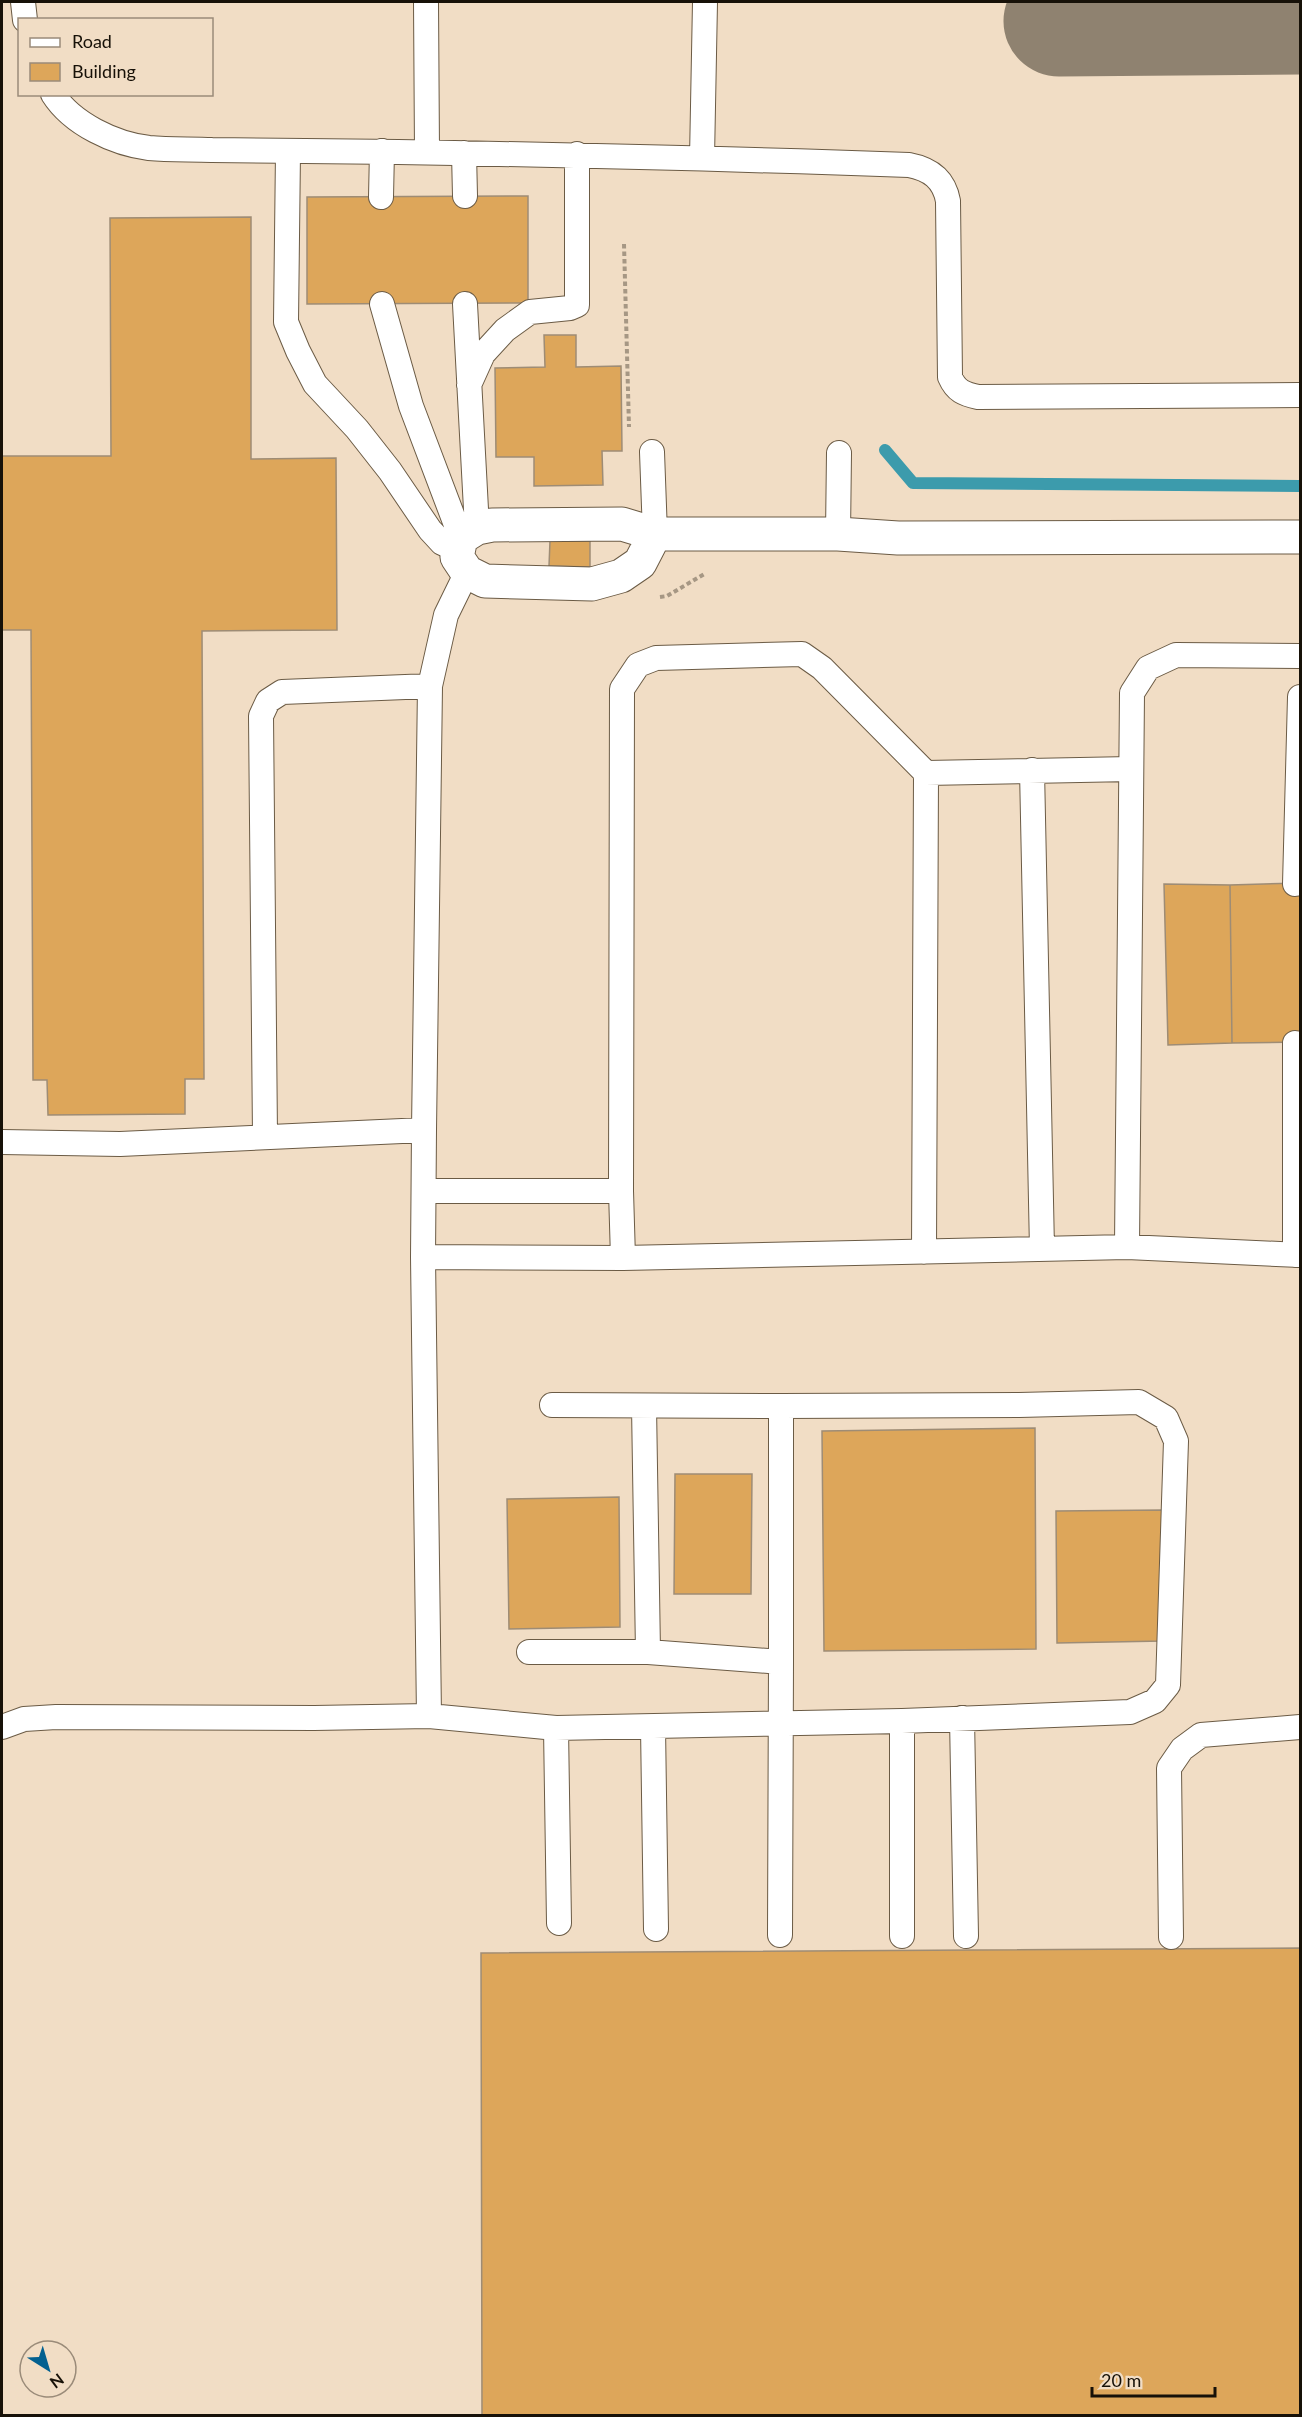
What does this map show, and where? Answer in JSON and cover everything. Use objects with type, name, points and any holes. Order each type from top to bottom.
[{"type":"street","points":[[655,534],[640,563],[621,576],[592,584],[485,581],[465,547],[492,525],[622,524],[655,534],[838,534],[898,537],[1300,537]]},
{"type":"lane","points":[[23,2],[25,18]]},
{"type":"lane","points":[[426,2],[427,152]]},
{"type":"lane","points":[[702,158],[705,2]]},
{"type":"lane","points":[[54,96],[65,110],[100,133],[148,148],[288,152],[577,154],[909,165],[925,168],[933,173],[946,190],[948,201],[950,378],[955,388],[964,394],[978,397],[1300,395]]},
{"type":"lane","points":[[288,152],[286,322],[298,351],[315,384],[357,429],[390,471],[430,530],[442,543],[465,547]]},
{"type":"lane","points":[[381,197],[382,152]]},
{"type":"lane","points":[[464,153],[465,196]]},
{"type":"lane","points":[[469,385],[483,354],[506,330],[530,312],[570,308],[577,305],[577,154]]},
{"type":"lane","points":[[382,304],[411,406],[465,547]]},
{"type":"lane","points":[[429,1716],[423,1257],[430,686],[446,615],[465,547],[469,385],[465,304]]},
{"type":"lane","points":[[652,452],[655,534]]},
{"type":"lane","points":[[838,534],[839,453]]},
{"type":"lane","points":[[623,1258],[621,1191],[622,689],[638,665],[656,658],[802,654],[822,668],[926,773],[924,1252]]},
{"type":"lane","points":[[1127,1246],[1132,693],[1148,668],[1176,655],[1300,656]]},
{"type":"lane","points":[[265,1136],[261,716],[268,701],[282,692],[430,686]]},
{"type":"lane","points":[[1295,884],[1300,697]]},
{"type":"lane","points":[[926,773],[1131,769]]},
{"type":"lane","points":[[1032,770],[1042,1249]]},
{"type":"lane","points":[[423,1257],[623,1258],[1127,1246],[1298,1255],[1294,1042]]},
{"type":"lane","points":[[2,1143],[120,1144],[424,1130]]},
{"type":"lane","points":[[425,1191],[621,1191]]},
{"type":"lane","points":[[2,1727],[24,1719],[56,1717],[429,1716],[556,1728],[902,1721],[1130,1712],[1155,1701],[1168,1685],[1176,1441],[1166,1418],[1139,1402],[781,1406],[552,1405]]},
{"type":"lane","points":[[644,1406],[648,1652]]},
{"type":"lane","points":[[780,1935],[781,1406]]},
{"type":"lane","points":[[529,1652],[648,1652],[781,1662]]},
{"type":"lane","points":[[962,1718],[966,1936]]},
{"type":"lane","points":[[902,1721],[902,1936]]},
{"type":"lane","points":[[653,1727],[656,1929]]},
{"type":"lane","points":[[1171,1937],[1169,1768],[1182,1749],[1201,1734],[1300,1727]]},
{"type":"lane","points":[[556,1728],[559,1923]]},
{"type":"path","points":[[624,244],[629,428]]},
{"type":"building","points":[[528,196],[528,303],[307,304],[307,197]]},
{"type":"building","points":[[251,217],[251,459],[336,458],[337,630],[202,631],[204,1079],[185,1079],[185,1114],[48,1115],[47,1080],[33,1080],[31,630],[2,630],[2,456],[111,456],[110,218]]},
{"type":"building","points":[[544,335],[576,335],[576,367],[621,366],[622,451],[602,451],[603,485],[534,486],[534,457],[496,457],[495,368],[545,367]]},
{"type":"building","points":[[550,541],[590,541],[590,567],[549,566]]},
{"type":"building","points":[[1300,883],[1300,1042],[1232,1043],[1230,885]]},
{"type":"building","points":[[1164,884],[1230,885],[1232,1043],[1168,1045]]},
{"type":"building","points":[[1035,1428],[1036,1649],[824,1651],[822,1431]]},
{"type":"building","points":[[675,1474],[752,1474],[751,1594],[674,1594]]},
{"type":"building","points":[[619,1497],[620,1627],[509,1629],[507,1499]]},
{"type":"building","points":[[1162,1510],[1163,1641],[1057,1643],[1056,1511]]},
{"type":"building","points":[[1300,1948],[1300,2416],[482,2416],[481,1953]]},
{"type":"waterway","points":[[885,450],[913,483],[1300,486]]},
{"type":"taxiway","points":[[1059,21],[1300,19]]}]
